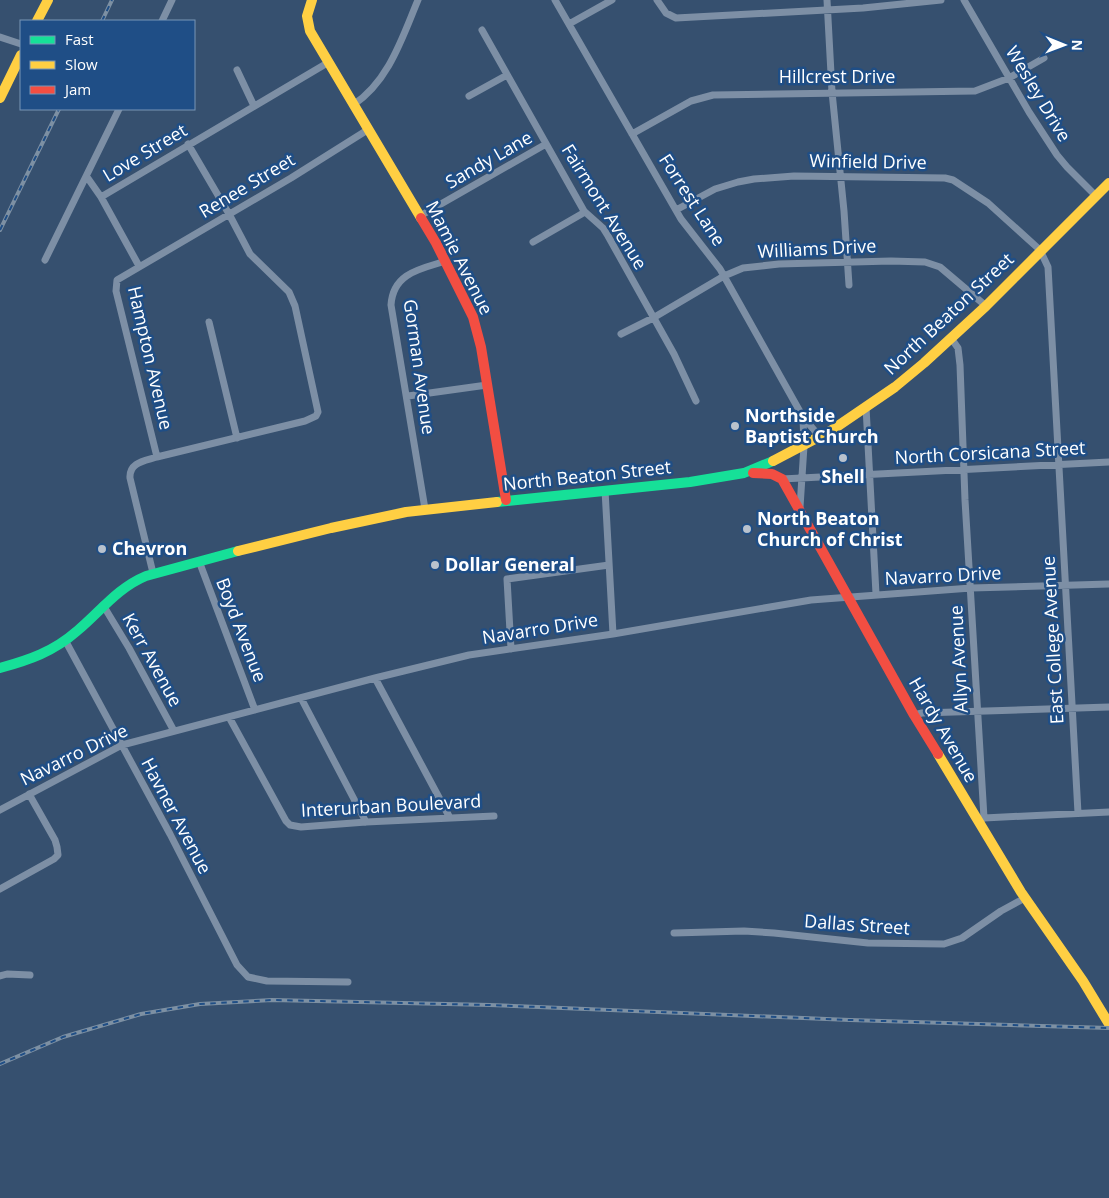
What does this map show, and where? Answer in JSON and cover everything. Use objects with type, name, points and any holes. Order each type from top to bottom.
[{"type":"street","points":[[38,20],[48,0]]},
{"type":"street","points":[[162,20],[172,0]]},
{"type":"street","name":"Mamie Avenue","points":[[312,0],[308,8],[308,26],[446,261],[477,330],[506,500]]},
{"type":"street","points":[[353,105],[365,97],[382,77],[399,45],[418,0]]},
{"type":"street","name":"Forrest Lane","points":[[555,0],[676,210],[724,276],[802,417],[820,437]]},
{"type":"street","points":[[569,24],[612,0]]},
{"type":"street","points":[[658,0],[666,13],[676,18],[828,10],[941,0]]},
{"type":"street","points":[[827,0],[832,92],[849,285]]},
{"type":"street","name":"Wesley Drive","points":[[964,0],[1029,112],[1057,155],[1066,167],[1096,196]]},
{"type":"street","name":"Fairmont Avenue","points":[[482,30],[585,212],[603,228],[608,236],[674,354],[696,401]]},
{"type":"street","points":[[0,37],[20,44]]},
{"type":"street","points":[[0,98],[20,57]]},
{"type":"street","name":"Hillcrest Drive","points":[[632,134],[691,101],[713,95],[975,91],[1009,78],[1044,58]]},
{"type":"street","name":"Love Street","points":[[87,177],[100,197],[328,62]]},
{"type":"street","points":[[236,70],[254,106]]},
{"type":"street","points":[[469,96],[507,75]]},
{"type":"street","points":[[45,260],[120,110]]},
{"type":"street","name":"Renee Street","points":[[139,266],[369,129]]},
{"type":"street","points":[[153,573],[129,472],[136,463],[305,421],[314,417],[318,412],[295,306],[289,292],[250,254],[188,144]]},
{"type":"street","name":"Sandy Lane","points":[[420,216],[546,144]]},
{"type":"street","name":"Winfield Drive","points":[[676,210],[715,189],[738,182],[794,176],[945,178],[952,180],[988,203],[1040,250]]},
{"type":"street","name":"North Beaton Street","points":[[0,668],[30,660],[53,648],[76,632],[103,605],[124,588],[153,573],[384,516],[425,509],[506,500],[690,482],[744,473],[761,467],[820,437],[895,387],[986,306],[1109,183]]},
{"type":"street","name":"Hampton Avenue","points":[[100,197],[139,266],[117,280],[116,291],[157,457]]},
{"type":"street","points":[[533,242],[585,212]]},
{"type":"street","name":"East College Avenue","points":[[1040,250],[1048,267],[1078,813]]},
{"type":"street","name":"Gorman Avenue","points":[[425,509],[408,396],[391,305],[392,294],[402,280],[414,270],[446,261]]},
{"type":"street","name":"Williams Drive","points":[[621,334],[653,318],[724,276],[743,268],[762,266],[891,261],[932,264],[940,266],[986,306]]},
{"type":"street","points":[[209,322],[237,438]]},
{"type":"street","name":"Allyn Avenue","points":[[951,338],[958,348],[959,357],[981,820]]},
{"type":"street","points":[[408,396],[487,385]]},
{"type":"street","points":[[866,407],[876,594]]},
{"type":"street","name":"Forrest Lane","points":[[800,512],[799,498],[804,446],[802,417]]},
{"type":"street","name":"North Corsicana Street","points":[[782,479],[1109,462]]},
{"type":"street","points":[[744,473],[770,472],[782,479]]},
{"type":"street","name":"Hardy Avenue","points":[[782,479],[914,715],[981,820],[1025,898],[1083,981],[1109,1024]]},
{"type":"street","points":[[605,490],[613,634]]},
{"type":"street","name":"Boyd Avenue","points":[[199,561],[255,710]]},
{"type":"street","points":[[511,649],[507,579],[609,565]]},
{"type":"street","name":"Navarro Drive","points":[[0,810],[122,745],[469,655],[613,634],[811,600],[847,596],[971,588],[1109,584]]},
{"type":"street","name":"Kerr Avenue","points":[[103,605],[129,648],[174,731]]},
{"type":"street","name":"Havner Avenue","points":[[65,640],[170,834],[237,965],[248,976],[267,982],[348,982]]},
{"type":"street","points":[[375,678],[450,818]]},
{"type":"street","points":[[301,698],[366,822]]},
{"type":"street","points":[[914,715],[922,713],[1109,707]]},
{"type":"street","name":"Interurban Boulevard","points":[[229,717],[286,821],[290,825],[301,827],[494,816]]},
{"type":"street","points":[[0,889],[58,855],[55,840],[30,794]]},
{"type":"street","points":[[981,820],[1109,812]]},
{"type":"street","name":"Dallas Street","points":[[674,934],[744,931],[868,943],[944,944],[962,938],[1025,898]]},
{"type":"street","points":[[0,976],[7,974],[30,975]]},
{"type":"railway","points":[[102,20],[112,0]]},
{"type":"railway","points":[[0,230],[59,110]]},
{"type":"railway","points":[[0,1064],[63,1037],[141,1014],[200,1004],[272,1000],[490,1005],[850,1020],[1109,1028]]},
{"type":"traffic: fast","points":[[497,502],[690,482],[744,473],[773,461]]},
{"type":"traffic: fast","points":[[0,668],[31,658],[59,645],[117,594],[146,576],[238,551]]},
{"type":"traffic: slow","points":[[38,20],[48,0]]},
{"type":"traffic: slow","points":[[312,0],[307,16],[310,31],[421,218]]},
{"type":"traffic: slow","points":[[0,98],[20,57]]},
{"type":"traffic: slow","points":[[773,461],[832,430],[895,387],[986,306],[1109,183]]},
{"type":"traffic: slow","points":[[238,551],[406,512],[497,502]]},
{"type":"traffic: slow","points":[[938,754],[1021,892],[1083,981],[1109,1024]]},
{"type":"traffic: jam","points":[[421,218],[436,243],[473,317],[481,347],[506,500]]},
{"type":"traffic: jam","points":[[753,473],[772,474],[782,479],[914,715],[938,754]]},
{"type":"place","name":"Northside Baptist Church","points":[[735,426]]},
{"type":"place","name":"Shell","points":[[843,458]]},
{"type":"place","name":"North Beaton Church of Christ","points":[[747,529]]},
{"type":"place","name":"Chevron","points":[[102,549]]},
{"type":"place","name":"Dollar General","points":[[435,565]]}]
